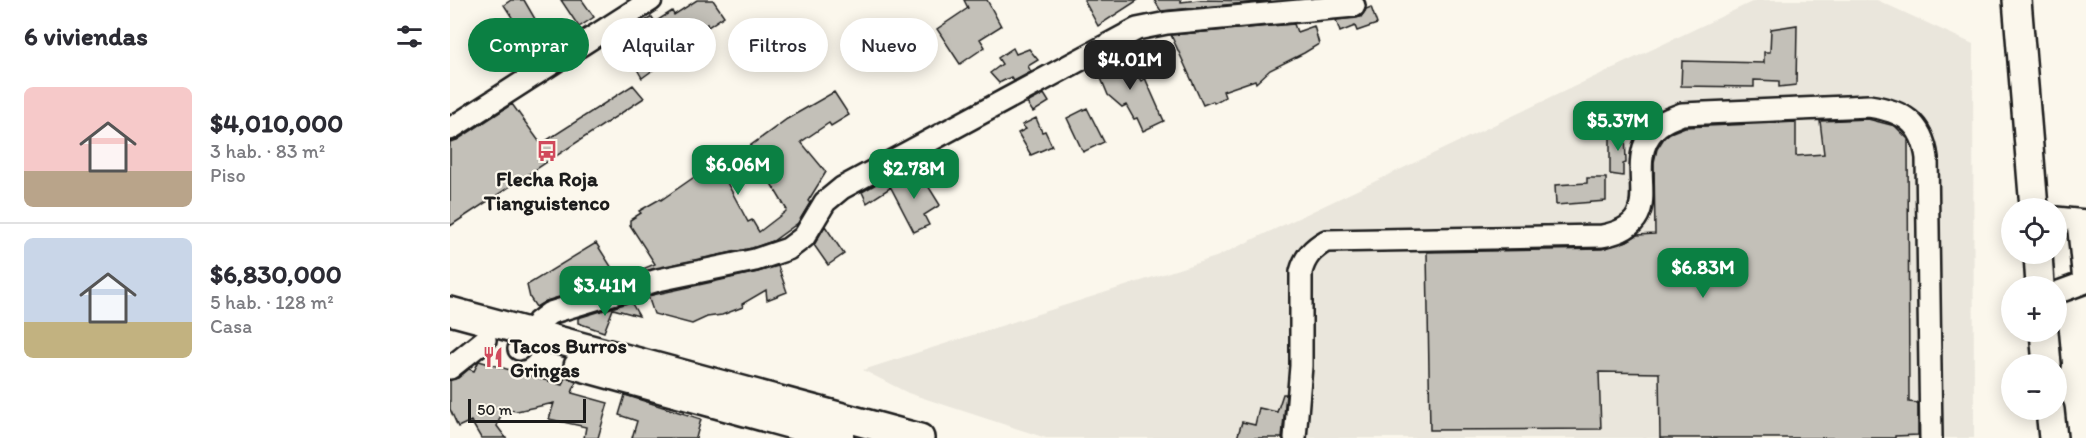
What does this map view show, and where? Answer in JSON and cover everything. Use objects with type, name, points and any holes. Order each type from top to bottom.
[{"type":"main road","points":[[2017,0],[2033,198]]},
{"type":"main road","points":[[450,311],[524,342],[807,425],[840,438]]},
{"type":"main road","points":[[450,330],[485,340],[524,342]]},
{"type":"main road","points":[[807,425],[920,438]]},
{"type":"street","points":[[450,129],[651,0]]},
{"type":"street","points":[[524,342],[542,317],[550,314],[658,280],[755,260],[788,249],[804,237],[825,202],[842,188],[1137,29],[1167,23],[1354,6]]},
{"type":"street","points":[[1295,438],[1301,366],[1300,272],[1304,260],[1314,247],[1326,241],[1602,236],[1618,233],[1631,226],[1638,215],[1644,146],[1653,130],[1666,120],[1682,114],[1869,106],[1896,112],[1908,118],[1925,143],[1931,438]]},
{"type":"street","points":[[2067,219],[2082,221],[2085,282],[2067,289]]},
{"type":"street","points":[[450,368],[485,340]]},
{"type":"shaded area","points":[[1756,0],[1877,0],[1973,44],[1974,438],[1046,438],[908,393],[863,370],[1216,257]]},
{"type":"building","points":[[511,0],[524,0],[534,18],[512,18],[504,5]]},
{"type":"building","points":[[561,0],[582,0],[594,17],[589,20],[589,18],[573,18]]},
{"type":"building","points":[[697,0],[713,0],[724,16],[716,22],[716,18],[661,18],[672,11],[674,15]]},
{"type":"building","points":[[964,0],[987,0],[1001,26],[980,39],[985,47],[960,64],[938,28],[968,8]]},
{"type":"building","points":[[1084,0],[1138,0],[1098,26]]},
{"type":"building","points":[[1154,0],[1181,0],[1181,2],[1268,1],[1161,11]]},
{"type":"building","points":[[1371,7],[1377,24],[1357,31],[1355,26],[1340,32],[1336,20],[1361,17],[1366,9]]},
{"type":"building","points":[[1294,24],[1297,32],[1314,26],[1319,44],[1270,70],[1256,83],[1255,80],[1223,91],[1225,97],[1214,103],[1213,101],[1203,105],[1171,35]]},
{"type":"building","points":[[1797,25],[1796,85],[1779,87],[1779,81],[1754,80],[1754,87],[1681,86],[1682,61],[1764,63],[1764,52],[1770,52],[1771,29]]},
{"type":"building","points":[[1013,48],[1016,54],[1029,49],[1038,60],[1028,66],[1031,72],[1014,81],[1011,77],[999,83],[990,73],[1002,64],[998,58]]},
{"type":"building","points":[[1123,51],[1128,64],[1130,63],[1141,81],[1145,78],[1164,121],[1143,131],[1137,118],[1134,119],[1126,105],[1122,107],[1108,95],[1096,66]]},
{"type":"building","points":[[639,72],[650,72],[642,78]]},
{"type":"building","points":[[633,85],[644,98],[450,226],[450,142],[457,140],[512,104],[541,144]]},
{"type":"building","points":[[834,92],[849,115],[831,126],[829,123],[801,142],[826,172],[808,201],[810,203],[798,223],[773,241],[752,248],[640,272],[655,264],[630,225],[630,220],[641,213],[639,211],[661,200],[716,162],[748,222],[752,220],[759,232],[785,212],[787,210],[747,148],[787,119]]},
{"type":"building","points":[[1044,94],[1049,102],[1033,112],[1027,103]]},
{"type":"building","points":[[1087,108],[1104,142],[1083,152],[1067,118]]},
{"type":"building","points":[[1036,118],[1052,146],[1031,155],[1018,133],[1026,129],[1022,125]]},
{"type":"building","points":[[1868,119],[1895,126],[1908,139],[1909,402],[1918,403],[1918,435],[1895,436],[1895,438],[1660,438],[1659,373],[1599,372],[1601,429],[1430,430],[1427,252],[1602,249],[1627,241],[1637,235],[1655,234],[1654,162],[1657,149],[1670,133],[1685,127],[1796,122],[1796,156],[1824,154],[1820,121]]},
{"type":"building","points":[[1625,130],[1626,163],[1623,164],[1623,176],[1610,174],[1610,132]]},
{"type":"building","points":[[899,174],[905,185],[922,176],[940,205],[924,215],[929,225],[914,232],[887,180]]},
{"type":"building","points":[[1587,178],[1606,178],[1606,201],[1556,205],[1555,185],[1587,183]]},
{"type":"building","points":[[885,179],[890,188],[867,203],[862,192]]},
{"type":"building","points":[[825,226],[844,254],[828,265],[814,245]]},
{"type":"building","points":[[596,243],[619,279],[546,301],[536,307],[530,298],[527,285]]},
{"type":"building","points":[[778,266],[787,292],[767,300],[766,290],[742,304],[743,307],[722,315],[707,317],[692,324],[654,314],[648,296],[758,272]]},
{"type":"building","points":[[631,302],[639,316],[613,309],[604,332],[578,323],[578,318]]},
{"type":"building","points":[[479,361],[562,385],[565,377],[576,382],[572,393],[608,403],[598,438],[584,438],[586,427],[549,419],[554,403],[517,411],[503,409],[497,426],[506,438],[481,438],[471,421],[458,427],[450,409],[450,380],[458,378],[469,369],[474,371]]},
{"type":"building","points":[[1283,394],[1286,394],[1282,438],[1237,438],[1242,422],[1255,425],[1259,408],[1277,412]]},
{"type":"building","points":[[625,395],[701,419],[696,438],[632,438],[637,421],[619,415]]},
{"type":"place","name":"Flecha Roja Tianguistenco","points":[[547,151]]},
{"type":"place","name":"Tacos Burros Gringas","points":[[493,357]]}]
